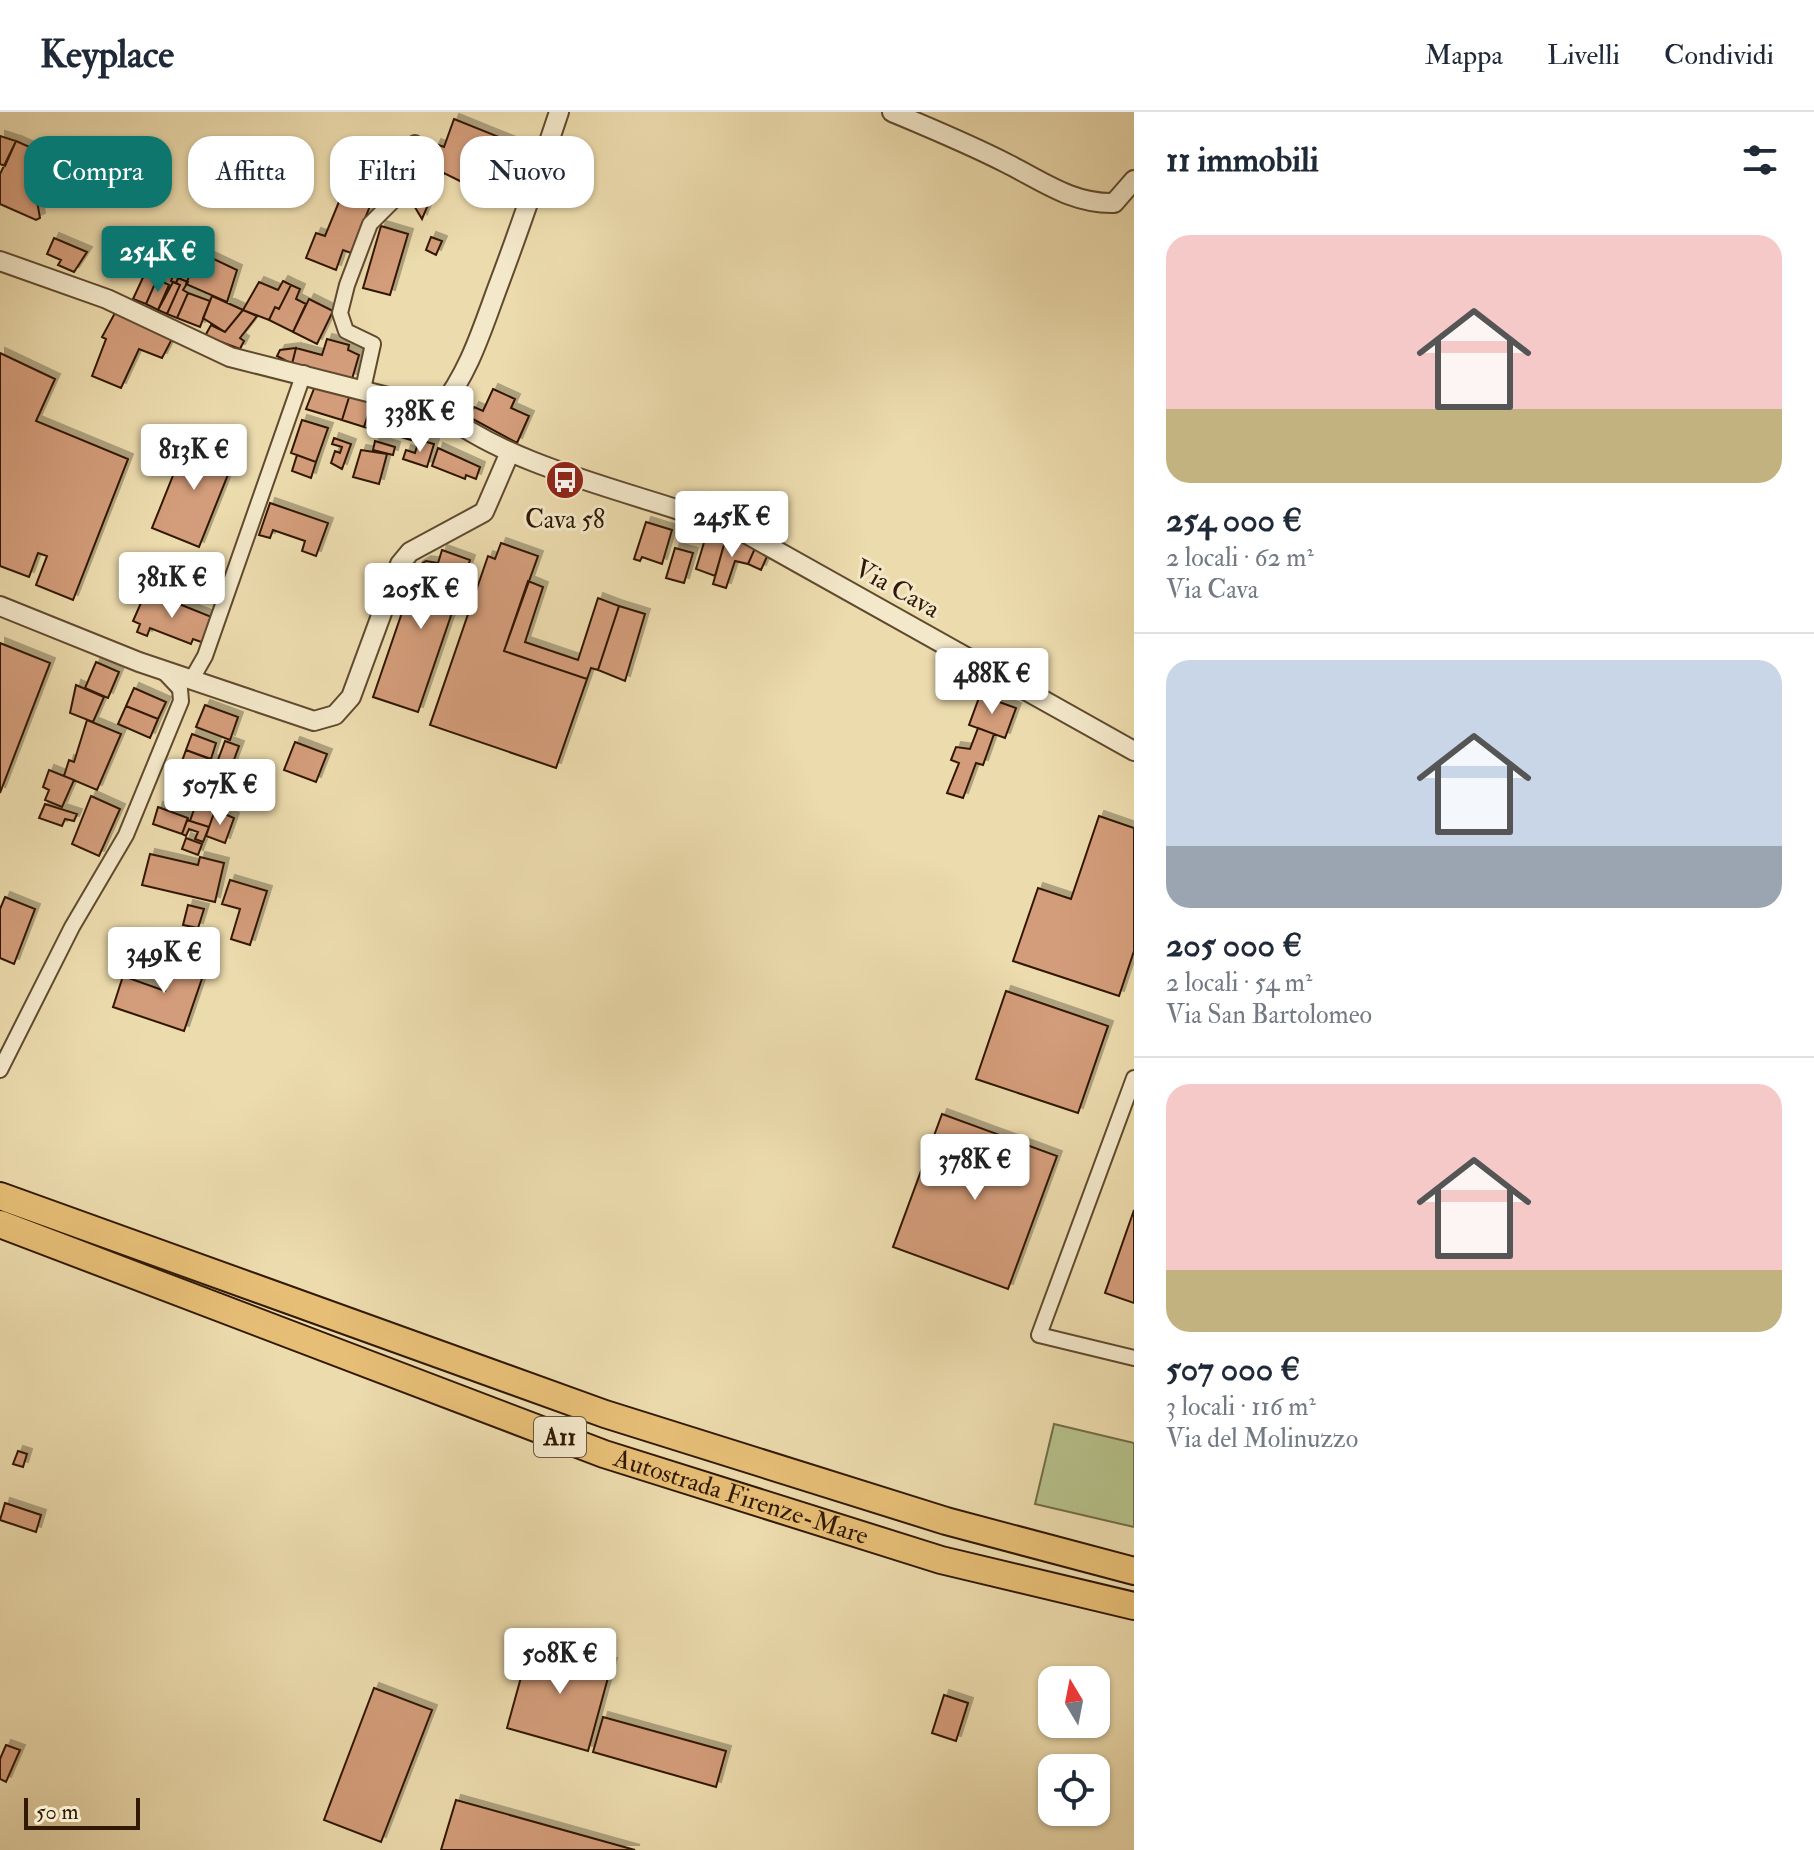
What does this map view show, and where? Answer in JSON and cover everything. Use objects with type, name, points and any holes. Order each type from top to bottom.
[{"type":"highway","name":"Autostrada Firenze-Mare","points":[[0,1196],[605,1414],[946,1521],[1134,1571]]},
{"type":"highway","name":"Autostrada Firenze-Mare","points":[[0,1224],[604,1454],[941,1560],[1134,1606]]},
{"type":"street","points":[[439,410],[454,392],[477,346],[522,228],[559,112]]},
{"type":"street","points":[[892,112],[1006,163],[1071,198],[1093,204],[1114,203],[1134,180]]},
{"type":"street","points":[[363,389],[373,344],[346,331],[340,313],[370,224],[386,208]]},
{"type":"street","name":"Via Cava","points":[[0,261],[107,299],[230,357],[304,373],[439,410],[463,429],[510,452],[696,513],[745,533],[1134,751]]},
{"type":"street","points":[[193,677],[205,656],[304,373]]},
{"type":"street","points":[[0,606],[160,669],[193,677],[314,721],[335,715],[351,697],[400,564],[410,552],[484,512],[510,452]]},
{"type":"street","points":[[0,1070],[72,927],[126,835],[181,701],[180,689],[160,669]]},
{"type":"street","points":[[1134,1078],[1039,1335],[1134,1358]]},
{"type":"green space","points":[[1054,1424],[1134,1443],[1134,1527],[1035,1504]]},
{"type":"building","points":[[454,119],[496,136],[460,136],[460,181],[444,173],[444,147]]},
{"type":"building","points":[[0,136],[16,141],[5,166],[0,164]]},
{"type":"building","points":[[16,141],[24,145],[24,208],[38,208],[40,218],[36,220],[0,204],[0,174]]},
{"type":"building","points":[[336,208],[369,208],[351,253],[343,250],[336,270],[306,258],[316,233],[325,236]]},
{"type":"building","points":[[415,208],[427,208],[422,219]]},
{"type":"building","points":[[381,226],[408,234],[390,295],[363,288]]},
{"type":"building","points":[[431,237],[442,241],[436,255],[426,250]]},
{"type":"building","points":[[54,238],[87,252],[74,272],[58,265],[61,260],[47,254]]},
{"type":"building","points":[[199,252],[237,270],[227,302],[186,284]]},
{"type":"building","points":[[179,261],[185,263],[176,283],[171,281]]},
{"type":"building","points":[[145,273],[157,279],[146,304],[133,299]]},
{"type":"building","points":[[178,278],[188,282],[183,290],[188,293],[177,318],[167,314],[180,285],[176,283]]},
{"type":"building","points":[[157,279],[169,285],[158,310],[146,304]]},
{"type":"building","points":[[283,281],[291,285],[279,309],[275,307],[269,320],[243,310],[259,282],[278,290]]},
{"type":"building","points":[[173,282],[180,285],[167,314],[158,310]]},
{"type":"building","points":[[291,285],[300,289],[296,299],[306,304],[293,332],[269,320],[275,307],[279,309]]},
{"type":"building","points":[[188,293],[210,301],[200,327],[177,318]]},
{"type":"building","points":[[212,296],[243,310],[225,332],[203,318]]},
{"type":"building","points":[[309,299],[333,311],[317,344],[293,332]]},
{"type":"building","points":[[243,310],[257,316],[240,338],[244,341],[240,349],[205,336],[211,325],[225,332]]},
{"type":"building","points":[[116,311],[172,339],[162,358],[139,349],[121,388],[92,376],[106,339],[102,337]]},
{"type":"building","points":[[327,339],[349,345],[348,350],[359,355],[352,379],[292,364],[296,348],[322,355]]},
{"type":"building","points":[[296,348],[292,364],[277,356],[280,350]]},
{"type":"building","points":[[0,353],[55,379],[36,421],[128,459],[73,600],[36,585],[47,556],[38,553],[29,577],[0,566]]},
{"type":"building","points":[[317,381],[350,394],[342,420],[306,409]]},
{"type":"building","points":[[493,389],[515,399],[511,408],[529,416],[517,443],[469,417],[474,407],[483,411]]},
{"type":"building","points":[[350,394],[372,402],[364,427],[342,420]]},
{"type":"building","points":[[372,402],[391,409],[384,432],[364,427]]},
{"type":"building","points":[[393,403],[419,411],[411,440],[384,432]]},
{"type":"building","points":[[302,420],[328,428],[316,462],[291,453]]},
{"type":"building","points":[[422,422],[432,425],[428,435],[419,432]]},
{"type":"building","points":[[188,438],[235,457],[199,547],[152,528]]},
{"type":"building","points":[[334,438],[351,444],[342,469],[331,463],[335,451],[340,453],[342,447],[332,444]]},
{"type":"building","points":[[419,440],[434,444],[427,467],[403,459],[406,450],[415,453]]},
{"type":"building","points":[[375,441],[395,447],[393,455],[373,450]]},
{"type":"building","points":[[438,448],[480,467],[476,479],[466,475],[465,479],[432,466]]},
{"type":"building","points":[[361,450],[387,454],[379,484],[353,477]]},
{"type":"building","points":[[297,455],[316,462],[311,478],[292,471]]},
{"type":"building","points":[[270,503],[328,523],[316,556],[302,551],[305,541],[273,530],[270,538],[259,535]]},
{"type":"building","points":[[646,522],[672,530],[662,564],[642,557],[640,561],[634,559]]},
{"type":"building","points":[[709,526],[727,534],[715,576],[696,569]]},
{"type":"building","points":[[727,534],[756,546],[748,564],[735,561],[726,588],[713,584]]},
{"type":"building","points":[[501,543],[538,556],[504,651],[587,679],[556,768],[430,725],[488,556],[495,559]]},
{"type":"building","points":[[756,546],[769,552],[761,570],[748,564]]},
{"type":"building","points":[[675,548],[693,553],[684,583],[666,578]]},
{"type":"building","points":[[442,550],[470,560],[418,712],[373,697],[418,566],[426,561],[438,563]]},
{"type":"building","points":[[528,581],[543,587],[525,642],[578,660],[598,598],[619,606],[598,670],[591,668],[587,679],[504,651]]},
{"type":"building","points":[[152,593],[214,618],[204,643],[193,639],[191,644],[150,628],[147,636],[137,632],[140,624],[133,621],[144,596],[150,598]]},
{"type":"building","points":[[619,606],[645,614],[625,681],[598,670]]},
{"type":"building","points":[[0,643],[50,663],[0,793]]},
{"type":"building","points":[[96,662],[119,672],[108,698],[85,688]]},
{"type":"building","points":[[76,685],[104,697],[93,722],[70,713]]},
{"type":"building","points":[[134,688],[166,702],[158,719],[126,706]]},
{"type":"building","points":[[980,695],[1016,708],[1005,738],[969,725]]},
{"type":"building","points":[[205,705],[238,717],[230,740],[196,727]]},
{"type":"building","points":[[126,706],[158,719],[150,738],[118,724]]},
{"type":"building","points":[[87,720],[121,734],[97,790],[64,776],[69,760],[74,762]]},
{"type":"building","points":[[978,728],[994,734],[983,765],[976,763],[963,798],[947,793],[959,763],[951,760],[956,747],[970,749]]},
{"type":"building","points":[[192,734],[216,743],[211,759],[186,750]]},
{"type":"building","points":[[225,741],[239,746],[232,765],[218,760]]},
{"type":"building","points":[[295,742],[327,754],[316,782],[284,770]]},
{"type":"building","points":[[186,750],[215,761],[207,783],[178,772]]},
{"type":"building","points":[[49,770],[74,780],[62,807],[45,800],[49,790],[43,787]]},
{"type":"building","points":[[172,770],[203,781],[197,798],[166,787]]},
{"type":"building","points":[[209,784],[234,793],[229,806],[204,797]]},
{"type":"building","points":[[91,796],[120,809],[99,856],[72,844]]},
{"type":"building","points":[[45,804],[77,814],[74,821],[65,819],[62,826],[39,818]]},
{"type":"building","points":[[196,804],[215,810],[209,827],[190,821]]},
{"type":"building","points":[[158,807],[188,818],[182,834],[153,824]]},
{"type":"building","points":[[215,810],[234,818],[225,843],[206,836]]},
{"type":"building","points":[[1099,816],[1134,828],[1134,951],[1119,996],[1013,961],[1038,888],[1071,899]]},
{"type":"building","points":[[187,820],[209,827],[203,842],[195,839],[198,832],[189,829],[186,836],[182,834]]},
{"type":"building","points":[[186,838],[202,844],[198,855],[182,849]]},
{"type":"building","points":[[150,854],[198,865],[200,857],[224,863],[215,902],[142,885]]},
{"type":"building","points":[[230,880],[267,891],[250,945],[231,939],[240,909],[222,904]]},
{"type":"building","points":[[5,897],[35,909],[14,964],[0,958],[0,909]]},
{"type":"building","points":[[188,905],[204,909],[198,928],[183,925]]},
{"type":"building","points":[[177,954],[207,964],[184,1031],[113,1007],[123,976],[165,991]]},
{"type":"building","points":[[1006,991],[1108,1026],[1078,1113],[976,1079]]},
{"type":"building","points":[[942,1114],[1057,1156],[1008,1289],[893,1247]]},
{"type":"building","points":[[1134,1210],[1134,1303],[1105,1293]]},
{"type":"building","points":[[18,1451],[27,1454],[23,1467],[13,1464]]},
{"type":"building","points":[[5,1503],[41,1515],[36,1532],[0,1520]]},
{"type":"building","points":[[531,1641],[612,1663],[588,1751],[507,1728]]},
{"type":"building","points":[[374,1688],[432,1710],[381,1842],[324,1820]]},
{"type":"building","points":[[944,1695],[968,1703],[956,1741],[932,1733]]},
{"type":"building","points":[[603,1717],[726,1751],[716,1787],[593,1752]]},
{"type":"building","points":[[6,1745],[20,1750],[6,1782],[0,1779],[0,1759]]},
{"type":"building","points":[[456,1800],[635,1850],[441,1850]]},
{"type":"place","name":"Cava 58","points":[[565,480]]}]
